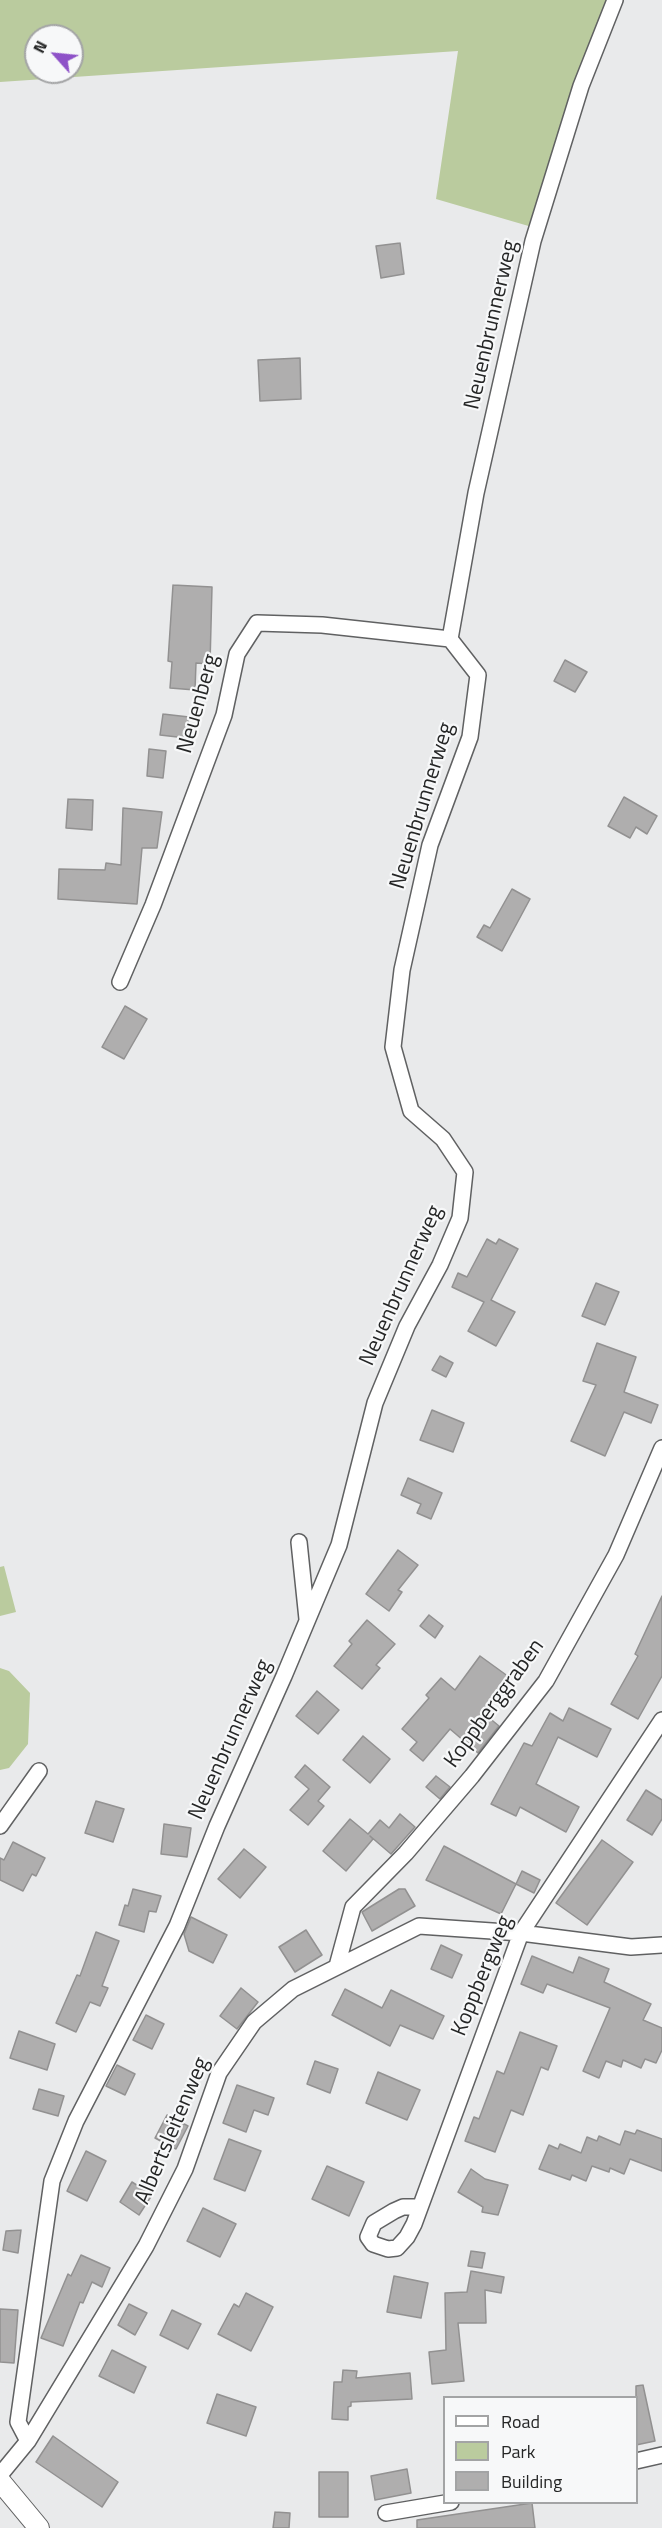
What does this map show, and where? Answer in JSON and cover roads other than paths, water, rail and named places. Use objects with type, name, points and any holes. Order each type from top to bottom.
[{"type":"street","name":"Neuenbrunnerweg","points":[[28,2441],[18,2422],[52,2181],[76,2121],[177,1926],[217,1826],[308,1621],[339,1545],[375,1403],[407,1326],[440,1265],[460,1218],[465,1172],[442,1139],[411,1111],[393,1047],[402,970],[430,844],[470,737],[478,675],[450,639],[477,493],[533,241],[581,86],[615,0]]},
{"type":"street","name":"Neuenberg","points":[[120,982],[153,905],[224,715],[237,654],[257,623],[322,625],[450,639]]},
{"type":"street","name":"Koppberggraben","points":[[337,1966],[353,1907],[406,1853],[472,1776],[546,1681],[616,1555],[662,1448]]},
{"type":"street","points":[[299,1542],[308,1621]]},
{"type":"street","name":"Koppbergweg","points":[[419,2207],[521,1933],[662,1720]]},
{"type":"street","points":[[0,1826],[39,1771]]},
{"type":"street","name":"Albertsleitenweg","points":[[0,2475],[16,2459],[28,2441],[146,2246],[185,2169],[219,2073],[254,2022],[293,1989],[419,1926],[521,1933],[631,1947],[662,1945]]},
{"type":"street","points":[[638,2461],[662,2455]]},
{"type":"street","points":[[0,2481],[39,2528]]},
{"type":"street","points":[[386,2513],[443,2503]]}]
